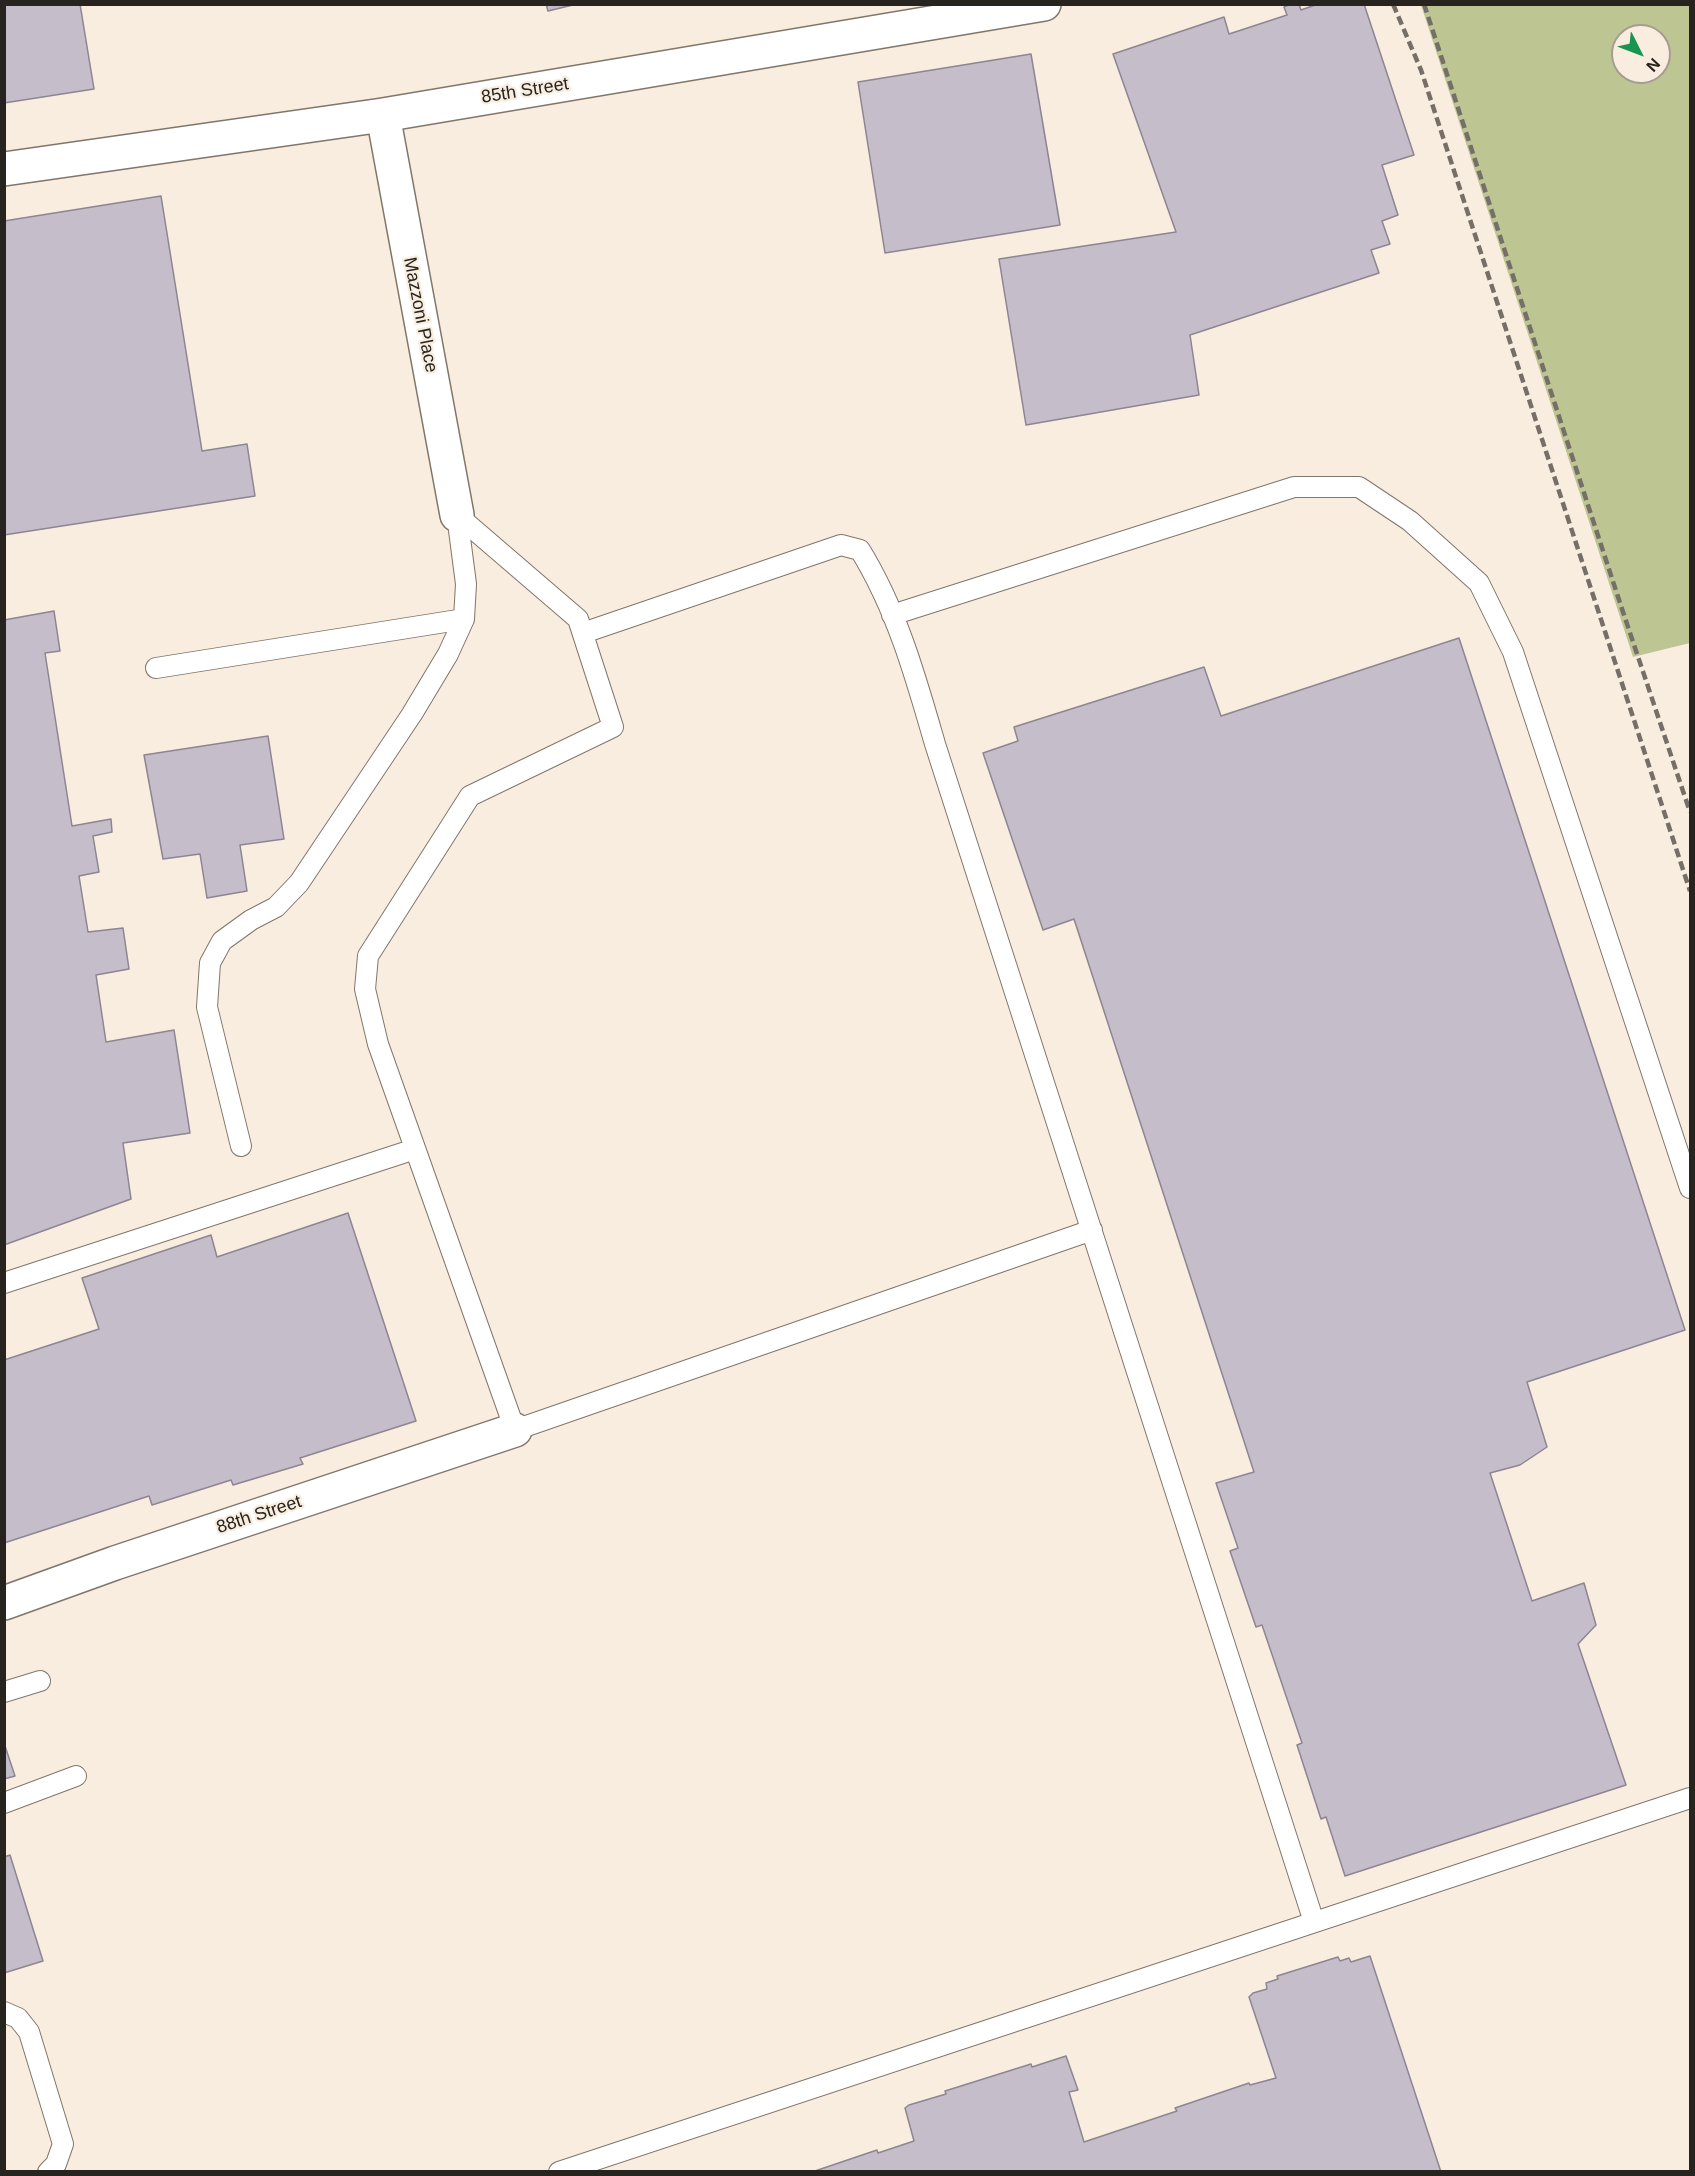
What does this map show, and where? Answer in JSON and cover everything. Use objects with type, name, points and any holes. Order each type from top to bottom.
[{"type":"street","name":"85th Street","points":[[4,169],[383,115],[1044,4]]},
{"type":"street","name":"Mazzoni Place","points":[[383,115],[457,515]]},
{"type":"street","name":"88th Street","points":[[4,1602],[515,1430]]},
{"type":"lane","points":[[892,615],[1294,487],[1359,487],[1410,522],[1479,583],[1514,652],[1690,1188]]},
{"type":"lane","points":[[241,1146],[207,1007],[210,963],[222,941],[251,920],[276,907],[299,883],[412,714],[448,654],[464,619],[466,584],[457,515]]},
{"type":"lane","points":[[457,515],[578,619],[613,727],[470,796],[368,956],[365,989],[378,1044],[515,1430],[1092,1230]]},
{"type":"lane","points":[[583,633],[841,545],[860,550],[872,570],[907,650],[935,744],[1314,1922]]},
{"type":"lane","points":[[156,668],[464,619]]},
{"type":"lane","points":[[4,1283],[416,1149]]},
{"type":"lane","points":[[4,1692],[40,1681]]},
{"type":"lane","points":[[4,1803],[76,1776]]},
{"type":"lane","points":[[559,2172],[1690,1797]]},
{"type":"lane","points":[[4,2012],[18,2018],[29,2032],[63,2144],[56,2164],[48,2172]]},
{"type":"green space","points":[[1421,5],[1690,5],[1690,643],[1633,657]]},
{"type":"building","points":[[4,4],[80,4],[94,89],[4,103]]},
{"type":"building","points":[[546,4],[577,4],[548,11]]},
{"type":"building","points":[[1299,4],[1301,10],[1318,4],[1364,4],[1414,155],[1382,165],[1398,215],[1382,221],[1390,244],[1371,250],[1379,273],[1190,335],[1199,395],[1026,425],[999,259],[1176,232],[1113,54],[1224,17],[1229,34],[1287,15],[1284,7]]},
{"type":"building","points":[[1031,54],[1060,225],[885,253],[858,82]]},
{"type":"building","points":[[161,196],[202,451],[247,444],[255,496],[4,535],[4,221]]},
{"type":"building","points":[[54,611],[60,651],[45,653],[72,826],[111,819],[112,832],[93,836],[99,872],[79,876],[88,932],[123,928],[129,969],[96,975],[106,1042],[174,1030],[190,1133],[123,1143],[131,1199],[4,1245],[4,620]]},
{"type":"building","points":[[1459,638],[1685,1330],[1527,1382],[1547,1447],[1520,1465],[1490,1473],[1532,1601],[1584,1583],[1596,1625],[1578,1644],[1626,1785],[1345,1876],[1326,1817],[1321,1819],[1297,1745],[1302,1743],[1262,1625],[1256,1627],[1230,1551],[1238,1548],[1216,1483],[1254,1472],[1074,919],[1043,930],[983,753],[1018,741],[1014,727],[1204,667],[1221,716]]},
{"type":"building","points":[[268,736],[284,839],[240,845],[247,891],[207,898],[200,854],[163,859],[144,755]]},
{"type":"building","points":[[348,1213],[416,1421],[300,1458],[303,1464],[233,1485],[231,1480],[152,1505],[149,1496],[4,1543],[4,1360],[99,1329],[82,1278],[211,1235],[217,1257]]},
{"type":"building","points":[[4,1743],[15,1776],[4,1779]]},
{"type":"building","points":[[10,1855],[43,1961],[4,1973],[4,1857]]},
{"type":"building","points":[[1370,1956],[1441,2172],[812,2172],[877,2150],[878,2153],[914,2141],[905,2108],[909,2105],[946,2094],[945,2091],[1031,2064],[1032,2067],[1066,2056],[1078,2090],[1069,2092],[1084,2142],[1177,2111],[1175,2108],[1249,2083],[1250,2085],[1276,2078],[1249,1997],[1253,1993],[1267,1989],[1266,1983],[1278,1979],[1277,1976],[1338,1957],[1340,1961],[1349,1958],[1351,1962]]},
{"type":"railway","points":[[1393,4],[1421,70],[1690,891]]},
{"type":"railway","points":[[1424,4],[1690,812]]}]
